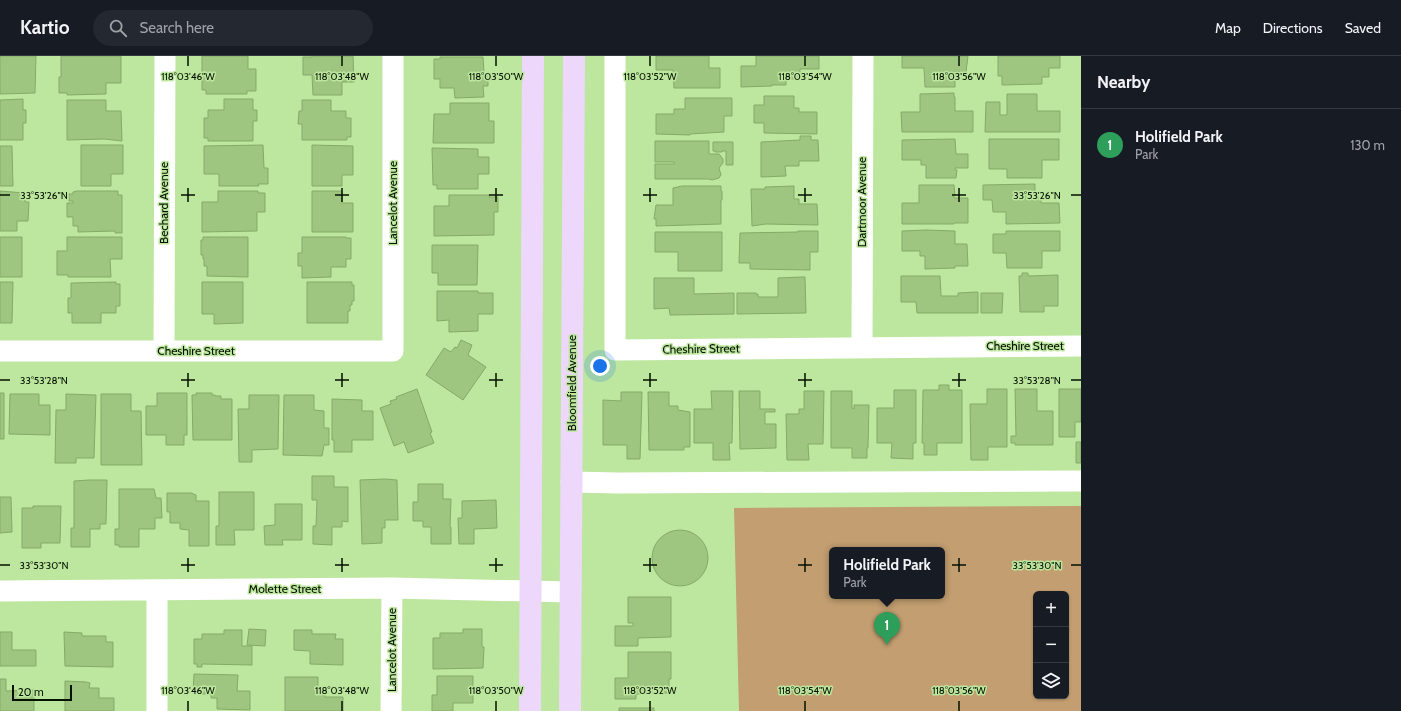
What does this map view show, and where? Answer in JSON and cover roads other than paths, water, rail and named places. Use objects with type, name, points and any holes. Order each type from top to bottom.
[{"type":"main road","points":[[530,711],[529,591],[533,56]]},
{"type":"main road","name":"Bloomfield Avenue","points":[[570,711],[574,56]]},
{"type":"street","name":"Bechard Avenue","points":[[164,351],[165,56]]},
{"type":"street","name":"Lancelot Avenue","points":[[393,56],[393,351]]},
{"type":"street","name":"Cheshire Street","points":[[616,56],[615,350],[1081,346]]},
{"type":"street","name":"Dartmoor Avenue","points":[[862,56],[862,347]]},
{"type":"street","name":"Cheshire Street","points":[[0,351],[393,351]]},
{"type":"street","points":[[571,482],[1081,481]]},
{"type":"street","name":"Lancelot Avenue","points":[[391,711],[392,588]]},
{"type":"street","name":"Molette Street","points":[[0,591],[392,588],[570,592]]},
{"type":"street","points":[[157,590],[157,711]]},
{"type":"place","name":"Holifield Park","points":[[887,645]]}]
